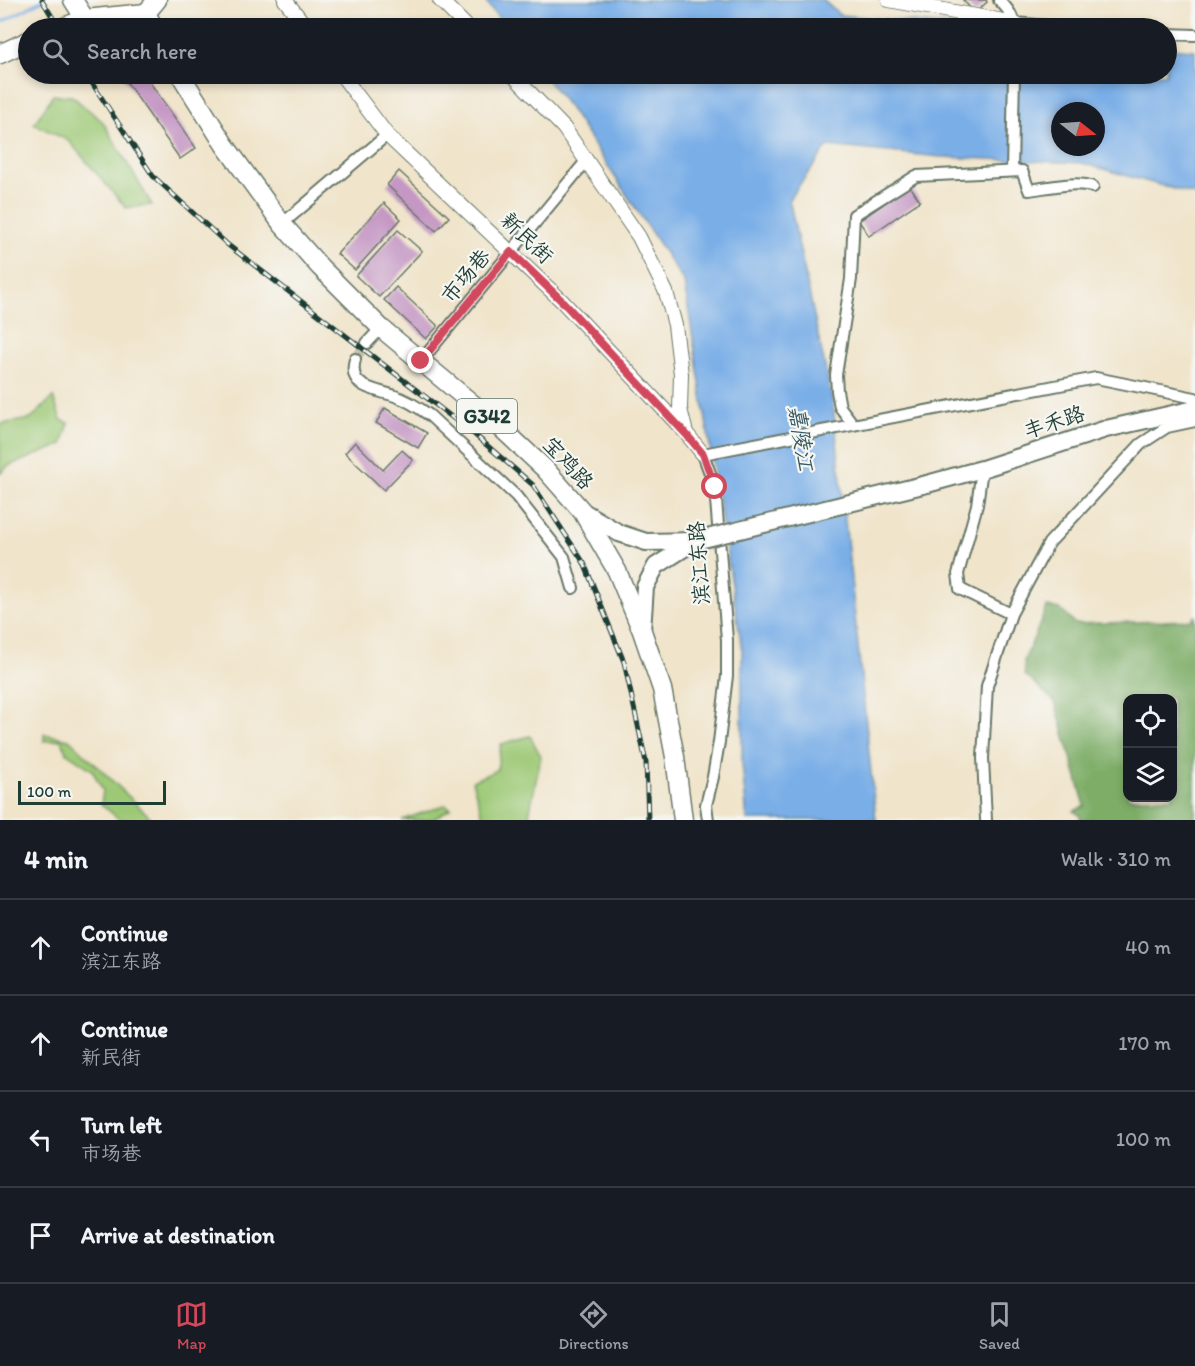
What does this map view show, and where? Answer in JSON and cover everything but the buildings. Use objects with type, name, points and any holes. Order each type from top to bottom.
[{"type":"highway","points":[[73,0],[84,18]]},
{"type":"highway","points":[[99,18],[153,14]]},
{"type":"highway","points":[[0,54],[18,46]]},
{"type":"highway","name":"宝鸡路","points":[[186,84],[224,144],[282,224],[320,267],[381,328],[498,425],[545,469],[582,511],[617,571],[642,631],[662,689],[684,820]]},
{"type":"main road","name":"丰禾路","points":[[695,541],[927,484],[982,469],[1106,429],[1195,409]]},
{"type":"main road","points":[[582,511],[619,533],[646,542],[695,541]]},
{"type":"main road","points":[[642,631],[645,587],[656,566],[695,541]]},
{"type":"street","points":[[285,0],[299,18]]},
{"type":"street","points":[[440,0],[458,18]]},
{"type":"street","points":[[889,0],[976,18]]},
{"type":"street","points":[[999,0],[1009,10],[1012,18]]},
{"type":"street","points":[[1177,34],[1195,35]]},
{"type":"street","name":"新民街","points":[[348,84],[387,135],[562,301],[686,434]]},
{"type":"street","name":"滨江东路","points":[[522,84],[564,128],[639,237],[666,292],[675,325],[681,374],[680,409],[686,434],[708,453],[715,487],[727,640],[727,676],[719,742],[706,805],[708,820]]},
{"type":"street","points":[[1012,171],[1014,84]]},
{"type":"street","points":[[282,224],[387,135]]},
{"type":"street","name":"市场巷","points":[[421,361],[587,160]]},
{"type":"street","points":[[849,425],[840,407],[836,375],[851,279],[854,215],[916,176],[1022,171],[1029,190],[1076,184],[1093,187]]},
{"type":"street","points":[[366,344],[381,328]]},
{"type":"street","points":[[356,359],[354,371],[362,385],[401,398],[423,411],[516,496],[564,557],[573,588]]},
{"type":"street","points":[[708,453],[1096,378],[1195,398]]},
{"type":"street","points":[[986,820],[983,758],[987,686],[1011,614],[1048,543],[1141,444],[1167,427],[1195,421]]},
{"type":"street","points":[[982,469],[977,505],[958,574],[960,589],[1011,614]]},
{"type":"green space","points":[[53,95],[72,96],[103,122],[152,205],[126,208],[69,141],[34,124]]},
{"type":"green space","points":[[53,397],[61,420],[69,423],[62,445],[8,466],[0,474],[0,424],[31,419]]},
{"type":"green space","points":[[1047,607],[1060,609],[1075,624],[1191,620],[1195,616],[1195,820],[1080,820],[1080,816],[1074,811],[1085,806],[1055,702],[1025,675],[1024,661]]},
{"type":"green space","points":[[44,734],[69,739],[150,817],[149,820],[120,820],[101,804],[103,791],[92,770],[67,753],[61,740],[44,741]]},
{"type":"green space","points":[[530,736],[541,756],[528,820],[484,820],[472,781],[497,770],[501,744]]},
{"type":"green space","points":[[445,805],[451,808],[432,820],[402,820]]},
{"type":"water","points":[[484,0],[823,0],[840,15],[871,18],[499,18]]},
{"type":"water","name":"嘉陵江","points":[[1177,49],[1195,50],[1195,195],[1082,163],[941,157],[828,146],[789,199],[833,404],[876,820],[747,820],[742,763],[742,649],[684,282],[571,110],[551,84],[1177,84]]},
{"type":"waterway","points":[[0,23],[43,0]]},
{"type":"tunnel","points":[[355,359],[367,343]]},
{"type":"railway","points":[[42,0],[53,18]]},
{"type":"railway","points":[[93,84],[153,176],[228,245],[475,435],[533,485],[584,563],[624,662],[646,762],[648,820]]},
{"type":"route","points":[[421,361],[511,252],[562,301],[686,434],[703,454],[715,487]]}]
